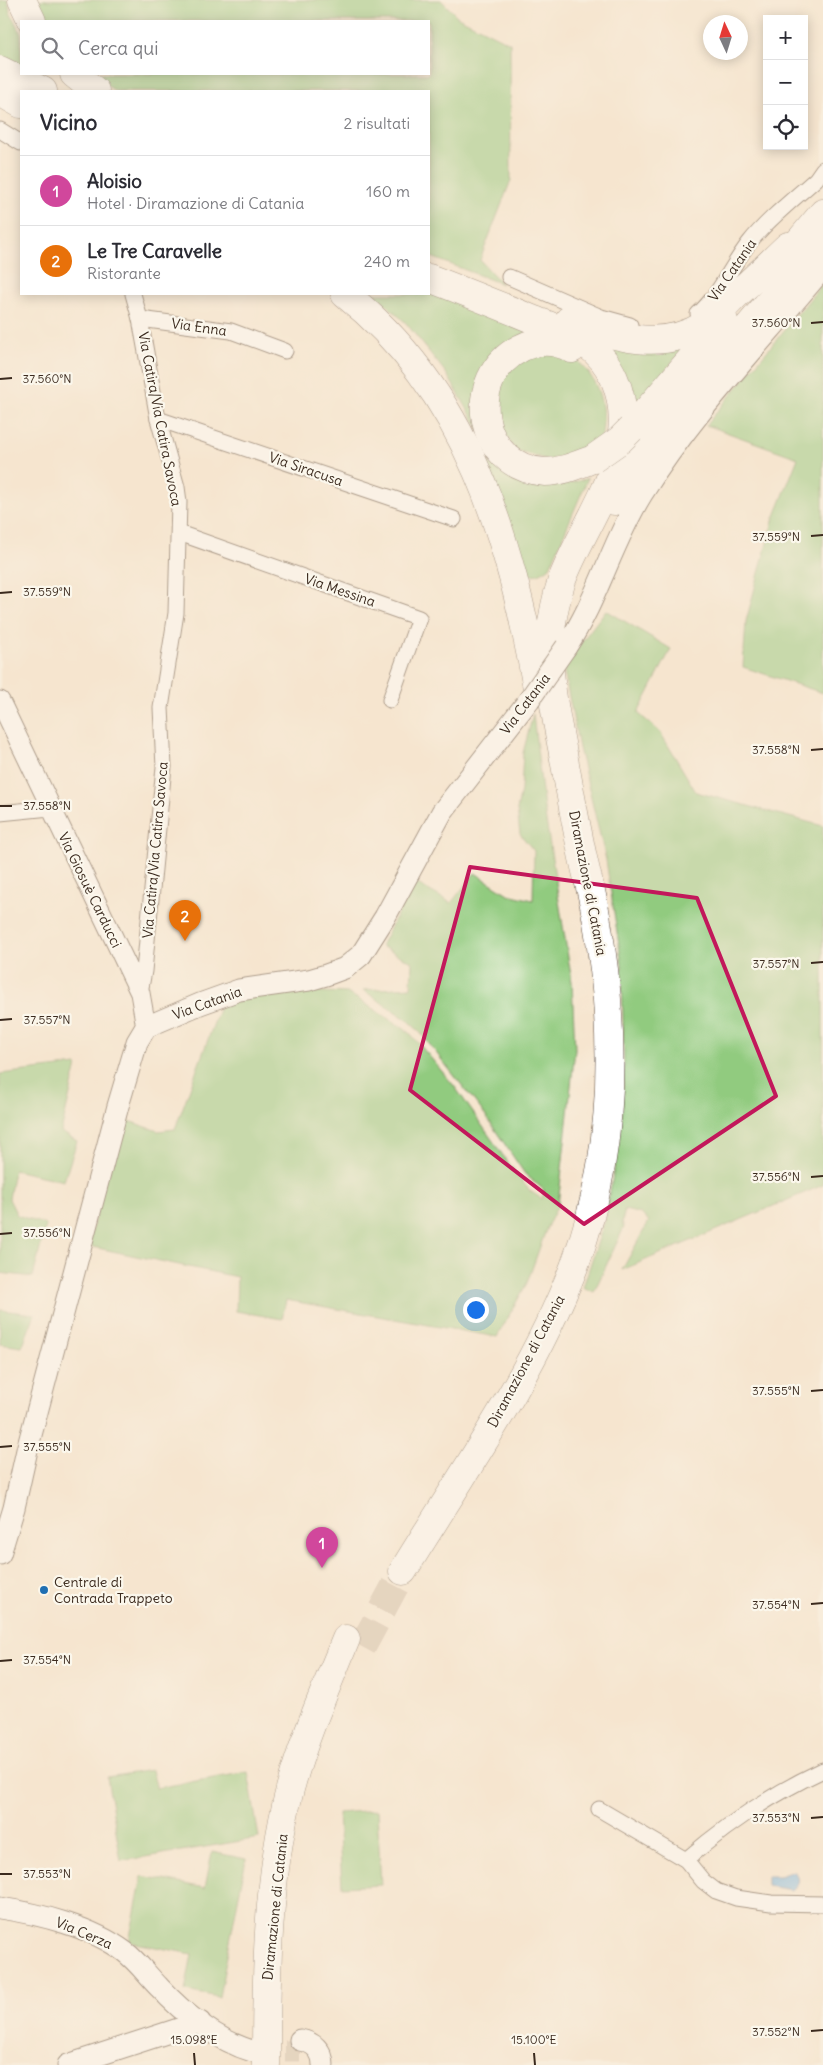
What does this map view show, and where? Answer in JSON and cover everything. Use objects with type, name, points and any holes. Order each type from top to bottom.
[{"type":"highway","points":[[22,0],[32,20]]},
{"type":"highway","points":[[0,70],[41,90]]},
{"type":"highway","points":[[75,75],[93,90]]},
{"type":"highway","points":[[0,86],[20,96]]},
{"type":"highway","points":[[0,92],[20,103]]},
{"type":"highway","points":[[0,108],[20,119]]},
{"type":"highway","points":[[631,436],[823,203]]},
{"type":"highway","points":[[367,295],[412,340],[445,384],[483,447],[493,460],[504,468],[526,478],[554,481],[579,475],[620,440],[631,436],[823,213]]},
{"type":"highway","points":[[596,915],[590,853],[567,735],[558,664],[561,624],[569,599],[588,554],[611,508],[642,457],[671,418],[823,239]]},
{"type":"highway","points":[[430,264],[605,334],[623,338],[649,340],[677,337],[715,317],[788,246]]},
{"type":"highway","name":"Diramazione di Catania","points":[[347,295],[385,330],[412,362],[447,413],[470,454],[488,497],[506,549],[523,613],[539,699],[548,733],[580,912],[590,1002],[592,1074],[582,1166],[556,1261],[526,1328],[395,1567],[517,1384],[542,1337],[574,1265],[594,1197],[604,1150],[611,1074],[607,1004],[596,915],[582,855],[560,736],[550,666],[550,644],[551,624],[562,580],[616,462],[622,428],[621,403],[618,389],[613,375],[606,364],[596,352],[578,339],[430,278]]},
{"type":"highway","points":[[548,733],[540,640],[544,608],[552,577],[563,548],[601,462],[608,430],[608,410],[604,391],[593,368],[578,352],[566,346],[549,342],[534,342],[515,351],[504,359],[490,377],[485,403],[489,433],[503,454],[520,466],[545,472],[595,463]]},
{"type":"highway","name":"Diramazione di Catania","points":[[258,2052],[277,1856],[290,1788],[316,1712],[354,1643],[334,1718],[311,1784],[295,1860],[284,1963],[299,2055]]},
{"type":"main road","name":"Via Catania","points":[[146,1027],[239,990],[309,980],[326,975],[345,968],[361,956],[385,918],[442,812],[529,700],[566,646],[588,610],[630,516],[663,462],[703,410],[823,268]]},
{"type":"main road","points":[[0,1554],[118,1106],[137,1042],[146,1027]]},
{"type":"main road","name":"Via Cerza","points":[[0,1908],[54,1920],[112,1944],[127,1953],[166,1995],[200,2022],[232,2044],[258,2052]]},
{"type":"main road","points":[[68,2065],[200,2022]]},
{"type":"main road","points":[[299,2055],[308,2042],[318,2049],[323,2058],[323,2065]]},
{"type":"street","points":[[0,130],[20,142]]},
{"type":"street","name":"Via Catania","points":[[509,277],[601,317],[654,328],[671,327],[693,318],[710,304],[722,281],[750,242],[816,179],[823,169]]},
{"type":"street","name":"Via Catira/Via Catira Savoca","points":[[133,295],[140,319],[158,419],[177,487],[179,533],[176,613],[161,708],[164,767],[144,971],[140,993]]},
{"type":"street","name":"Via Enna","points":[[140,319],[231,331],[285,351]]},
{"type":"street","name":"Via Siracusa","points":[[158,419],[454,518]]},
{"type":"street","name":"Via Messina","points":[[179,533],[419,618],[390,700]]},
{"type":"street","name":"Via Giosuè Carducci","points":[[0,701],[140,993],[146,1027]]},
{"type":"street","points":[[0,813],[50,808]]},
{"type":"street","points":[[686,1860],[706,1842],[789,1786],[823,1770]]},
{"type":"street","points":[[599,1810],[686,1860],[703,1881],[716,1891],[771,1903],[823,1904]]},
{"type":"highlighted area","points":[[470,867],[697,898],[776,1096],[584,1224],[410,1090]]},
{"type":"green space","points":[[0,0],[8,0],[10,12],[20,32],[20,70],[0,60]]},
{"type":"green space","points":[[32,0],[441,0],[458,17],[510,43],[511,180],[480,260],[502,284],[430,256],[430,90],[114,90],[92,75],[430,75],[430,20],[42,20]]},
{"type":"green space","points":[[823,283],[823,693],[743,667],[746,621],[773,521],[798,458],[706,425]]},
{"type":"green space","points":[[430,284],[560,336],[524,340],[481,432],[446,373],[406,323],[376,295],[430,295]]},
{"type":"green space","points":[[696,334],[630,414],[607,339]]},
{"type":"green space","points":[[565,352],[585,368],[598,390],[603,414],[601,440],[581,452],[548,460],[515,450],[491,412],[511,360]]},
{"type":"green space","points":[[478,450],[503,473],[515,480],[528,484],[541,486],[556,485],[588,478],[550,567],[542,573],[533,575],[526,573]]},
{"type":"green space","points":[[606,610],[671,649],[638,713],[660,732],[696,792],[823,826],[823,1185],[622,1270],[649,1221],[641,1214],[625,1210],[622,1222],[624,1227],[594,1292],[583,1287],[605,1220],[621,1130],[624,1070],[622,965],[606,860],[579,748],[563,666]]},
{"type":"green space","points":[[533,714],[544,808],[572,982],[575,1049],[558,1205],[547,1227],[527,1283],[497,1337],[286,1300],[282,1319],[236,1311],[237,1277],[88,1246],[120,1118],[158,1131],[175,1129],[221,1004],[235,998],[300,991],[347,993],[409,1032],[455,1087],[516,1174],[530,1191],[542,1199],[544,1190],[525,1174],[483,1112],[419,1031],[406,1019],[363,990],[411,987],[412,962],[381,946],[414,882],[451,903],[475,873],[508,894],[533,900],[534,851],[520,834],[517,810],[521,790],[523,753]]},
{"type":"green space","points":[[77,1065],[61,1132],[77,1141],[64,1181],[14,1170],[9,1199],[17,1215],[46,1225],[33,1277],[0,1273],[0,1074]]},
{"type":"green space","points":[[0,1310],[35,1314],[22,1347],[0,1344]]},
{"type":"green space","points":[[152,1770],[156,1788],[248,1772],[259,1838],[121,1861],[107,1777]]},
{"type":"green space","points":[[377,1810],[381,1885],[342,1887],[338,1813]]},
{"type":"green space","points":[[212,1852],[246,1859],[219,1997],[185,1991],[192,1954],[129,1942],[142,1876],[205,1888]]},
{"type":"water","points":[[794,1871],[798,1881],[792,1890],[767,1886],[767,1876],[779,1876]]},
{"type":"tunnel","points":[[362,1647],[403,1571]]},
{"type":"tunnel","points":[[253,2051],[300,2051]]},
{"type":"place","name":"Le Tre Caravelle","points":[[185,941]]},
{"type":"place","name":"Aloisio","points":[[322,1568]]},
{"type":"place","name":"Centrale di Contrada Trappeto","points":[[44,1590]]}]
